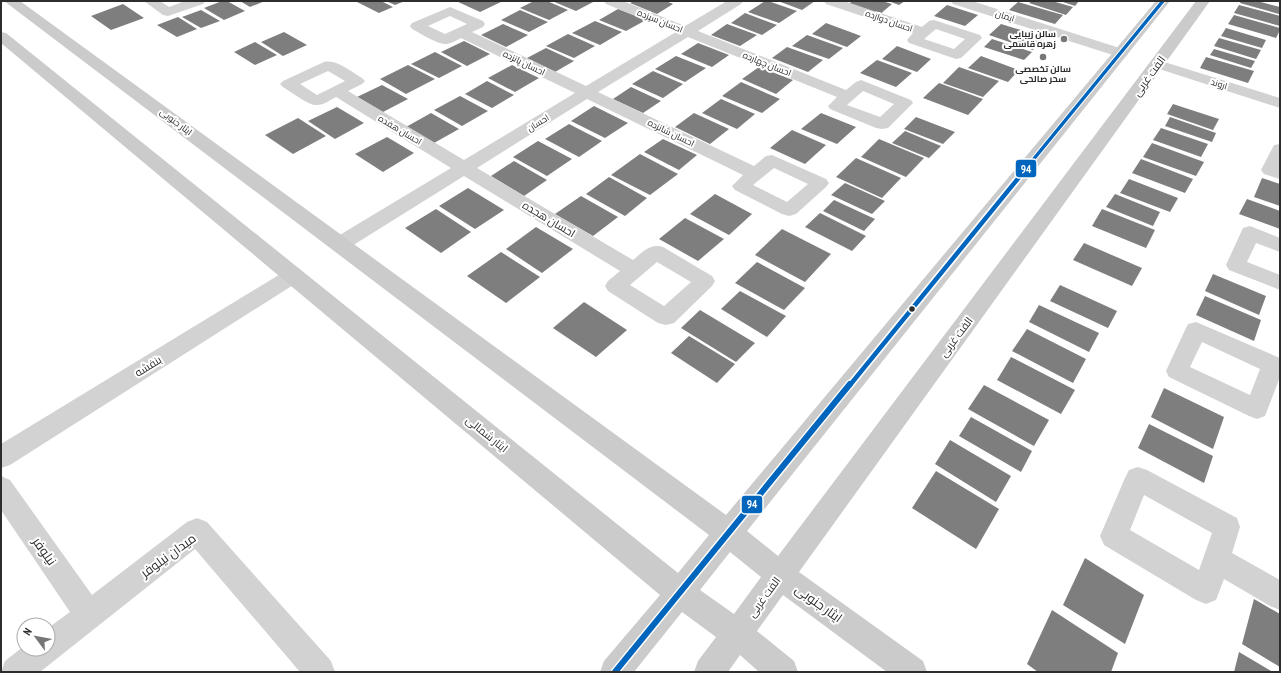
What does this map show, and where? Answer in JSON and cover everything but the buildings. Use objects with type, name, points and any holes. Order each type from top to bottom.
[{"type":"main road","name":"ایثار جنوبی","points":[[11,1],[340,244]]},
{"type":"main road","points":[[615,672],[1163,1]]},
{"type":"main road","name":"الفت غربی","points":[[709,672],[1203,1]]},
{"type":"main road","points":[[1,36],[294,275]]},
{"type":"main road","points":[[340,244],[728,532]]},
{"type":"main road","name":"ایثار شمالی","points":[[294,275],[679,592]]},
{"type":"main road","name":"ایثار جنوبی","points":[[728,532],[780,575],[912,672]]},
{"type":"main road","points":[[679,592],[736,634],[783,672]]},
{"type":"street","points":[[151,1],[168,12],[198,1]]},
{"type":"street","name":"احسان سیزده","points":[[611,1],[687,31]]},
{"type":"street","name":"احسان","points":[[340,244],[736,1]]},
{"type":"street","name":"احسان دوازده","points":[[831,1],[923,32]]},
{"type":"street","name":"ایمان","points":[[958,1],[1121,53]]},
{"type":"street","name":"احسان چهارده","points":[[687,31],[848,96]]},
{"type":"street","name":"احسان پانزده","points":[[461,32],[587,93]]},
{"type":"street","name":"اروند","points":[[1158,64],[1280,103]]},
{"type":"street","name":"احسان هفده","points":[[336,91],[464,168]]},
{"type":"street","name":"احسان شانزده","points":[[587,93],[755,174]]},
{"type":"street","points":[[1280,149],[1270,170],[1280,174]]},
{"type":"street","name":"احسان هجده","points":[[464,168],[634,270]]},
{"type":"street","points":[[1280,245],[1250,233],[1236,265],[1280,283]]},
{"type":"street","name":"بنفشه","points":[[1,457],[294,275]]},
{"type":"street","name":"نیلوفر","points":[[1,488],[89,615]]},
{"type":"street","name":"میدان نیلوفر","points":[[56,641],[197,532],[320,672]]},
{"type":"street","points":[[1216,560],[1280,596]]},
{"type":"street","points":[[16,672],[35,657]]},
{"type":"transit line","name":"94","points":[[615,672],[1163,1]]},
{"type":"place","name":"سالن زیبایی زهره قاسمی","points":[[1064,39]]},
{"type":"place","name":"سالن تخصصی سحر صالحی","points":[[1043,57]]}]
